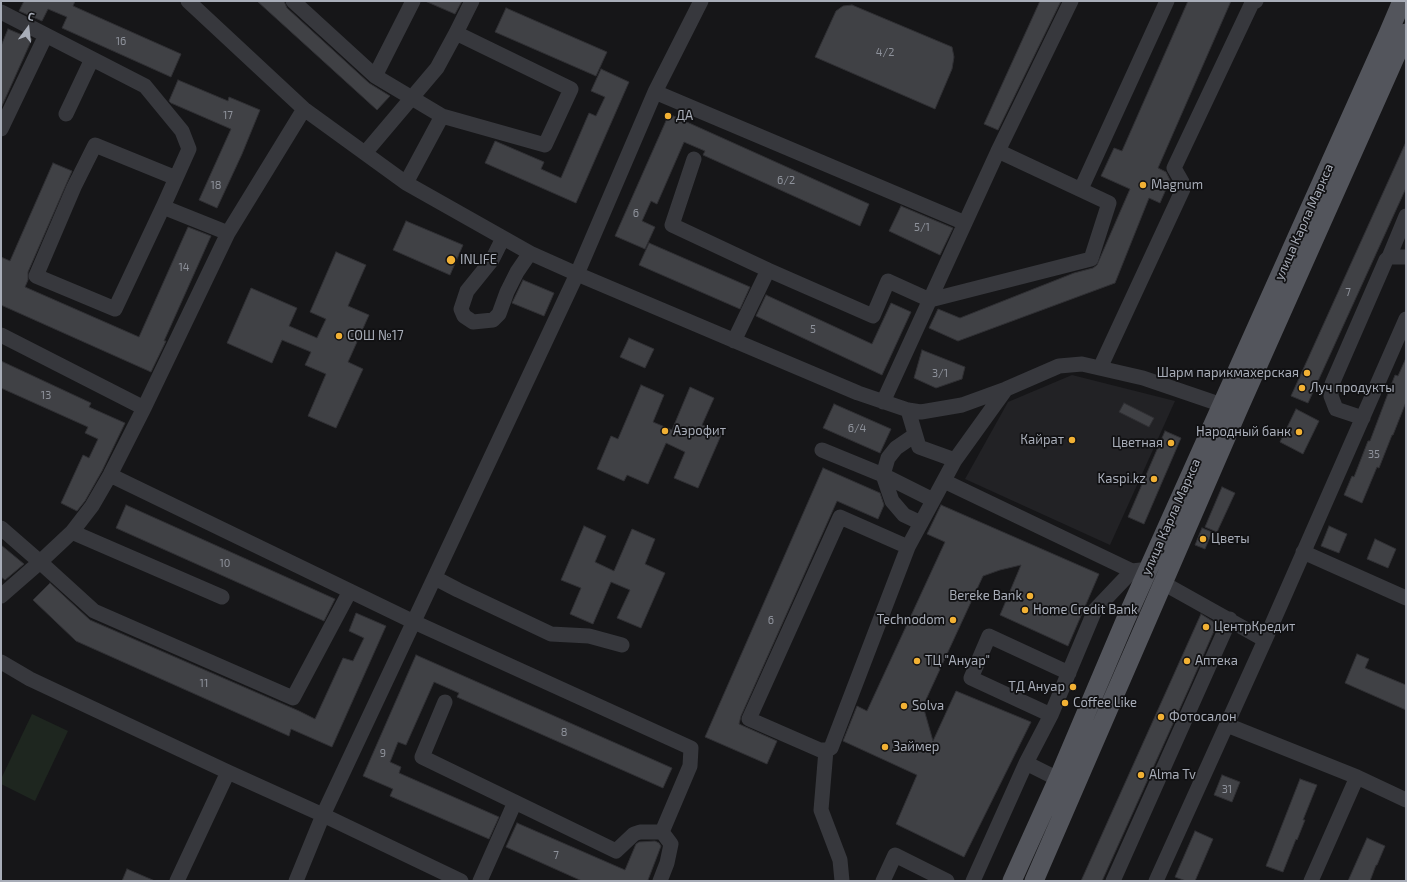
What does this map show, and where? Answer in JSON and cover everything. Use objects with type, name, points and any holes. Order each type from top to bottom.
[{"type":"main road","name":"улица Карла Маркса","points":[[1034,881],[1163,583],[1230,408],[1401,37],[1400,4]]},
{"type":"main road","name":"улица Карла Маркса","points":[[1012,881],[1058,779],[1140,570],[1230,408]]},
{"type":"street","points":[[188,1],[304,109],[406,183],[530,254],[858,393],[908,410],[921,412],[954,407],[1006,389],[1059,366],[1082,364],[1143,378],[1230,408]]},
{"type":"street","points":[[293,1],[375,76],[442,116],[545,145],[571,89],[456,33]]},
{"type":"street","points":[[375,76],[413,1]]},
{"type":"street","points":[[365,154],[437,68],[472,1]]},
{"type":"street","points":[[296,881],[324,815],[577,274],[655,92],[701,1]]},
{"type":"street","points":[[883,402],[998,151],[1071,1]]},
{"type":"street","points":[[1081,189],[1167,1]]},
{"type":"street","points":[[1100,368],[1183,189],[1182,182],[1174,168],[1252,3],[1256,1]]},
{"type":"street","points":[[1,12],[145,86],[182,131],[189,149],[176,178],[163,207],[115,309],[36,276],[74,187],[95,145],[176,178]]},
{"type":"street","points":[[1,128],[46,35]]},
{"type":"street","points":[[66,114],[92,59]]},
{"type":"street","points":[[655,92],[965,223]]},
{"type":"street","points":[[1,596],[72,532],[92,506],[144,408],[228,233],[304,109]]},
{"type":"street","points":[[406,183],[442,116]]},
{"type":"street","points":[[694,159],[672,225],[768,270],[872,316],[888,281],[930,300],[1091,260],[1109,202],[998,151]]},
{"type":"street","points":[[163,207],[228,233]]},
{"type":"street","points":[[1363,418],[1336,409],[1331,396],[1332,384],[1406,216]]},
{"type":"street","points":[[503,238],[492,260],[467,291],[461,309],[464,316],[473,322],[493,320],[499,314],[507,292],[517,272],[530,254]]},
{"type":"street","points":[[1389,257],[1406,257]]},
{"type":"street","points":[[734,341],[768,270]]},
{"type":"street","points":[[1156,881],[1265,640],[1406,319]]},
{"type":"street","points":[[1,335],[144,408]]},
{"type":"street","points":[[908,547],[840,517],[749,719],[820,750],[831,748],[908,547],[955,460],[1006,389]]},
{"type":"street","points":[[908,410],[919,447],[955,460]]},
{"type":"street","points":[[915,435],[896,448],[888,458],[883,475],[892,501],[904,515],[921,523]]},
{"type":"street","points":[[822,450],[883,475],[933,500]]},
{"type":"street","points":[[110,474],[414,622],[691,748],[690,766],[662,832]]},
{"type":"street","points":[[944,481],[1140,570],[1095,610],[1051,715],[1026,763],[973,881]]},
{"type":"street","points":[[1,528],[94,611],[293,698],[350,591]]},
{"type":"street","points":[[72,532],[222,597]]},
{"type":"street","points":[[1303,552],[1406,598]]},
{"type":"street","points":[[435,578],[551,634],[588,636],[622,645]]},
{"type":"street","points":[[1163,583],[1230,619],[1265,640]]},
{"type":"street","points":[[1112,881],[1230,619]]},
{"type":"street","points":[[1051,715],[971,678],[989,636],[1068,673]]},
{"type":"street","points":[[1,662],[30,679],[228,772],[324,815],[460,881]]},
{"type":"street","points":[[445,702],[422,756],[616,852],[634,834],[640,832],[662,832]]},
{"type":"street","points":[[1226,725],[1357,777],[1406,800]]},
{"type":"street","points":[[826,750],[821,810],[840,860],[842,881]]},
{"type":"street","points":[[1026,763],[1058,779]]},
{"type":"street","points":[[177,881],[228,772]]},
{"type":"street","points":[[1311,881],[1357,777]]},
{"type":"street","points":[[480,881],[515,802]]},
{"type":"street","points":[[660,881],[667,863],[671,844],[662,832]]},
{"type":"street","points":[[884,881],[895,856],[947,881]]},
{"type":"shaded area","name":"Кайрат","points":[[1072,375],[1175,401],[1110,545],[965,479],[1008,402]]},
{"type":"shaded area","points":[[32,714],[68,731],[35,801],[1,784],[1,779]]},
{"type":"building","points":[[24,1],[75,1],[73,6],[181,54],[171,77],[62,28],[67,17],[48,9],[42,21],[19,11]]},
{"type":"building","points":[[257,1],[284,1],[287,8],[369,83],[390,96],[377,110]]},
{"type":"building","points":[[425,1],[462,1],[455,14]]},
{"type":"building","points":[[1040,1],[1061,1],[998,130],[984,124]]},
{"type":"building","points":[[1188,1],[1231,1],[1158,168],[1166,172],[1170,180],[1160,203],[1149,198],[1115,283],[958,341],[929,328],[938,309],[960,318],[1074,273],[1093,268],[1097,265],[1130,189],[1101,176],[1114,148],[1122,151]]},
{"type":"building","points":[[852,5],[952,47],[954,57],[952,69],[935,109],[815,57],[836,11],[843,6]]},
{"type":"building","points":[[506,8],[607,52],[596,76],[495,32]]},
{"type":"building","points":[[8,29],[32,39],[1,108],[1,46]]},
{"type":"building","points":[[601,69],[629,82],[576,203],[485,163],[495,141],[544,162],[541,169],[561,178],[589,113],[596,116],[605,97],[591,91]]},
{"type":"building","points":[[178,80],[228,101],[229,97],[260,110],[217,208],[199,200],[231,129],[171,103],[169,101]]},
{"type":"building","points":[[669,114],[869,204],[860,226],[703,155],[705,151],[684,142],[657,204],[651,201],[642,221],[655,227],[645,249],[615,236]]},
{"type":"building","points":[[1406,142],[1406,188],[1308,403],[1291,396]]},
{"type":"building","points":[[53,163],[72,171],[28,272],[28,280],[25,287],[139,337],[188,227],[211,236],[164,341],[166,341],[151,372],[1,305],[1,257],[10,261]]},
{"type":"building","points":[[901,206],[953,228],[940,255],[889,231]]},
{"type":"building","points":[[406,221],[463,245],[450,275],[393,250]]},
{"type":"building","points":[[649,243],[750,287],[740,309],[639,265]]},
{"type":"building","points":[[336,252],[366,265],[348,306],[369,315],[348,362],[363,369],[336,428],[308,416],[326,374],[305,365],[311,352],[282,340],[272,363],[227,343],[251,288],[297,308],[289,326],[317,338],[326,319],[310,312]]},
{"type":"building","points":[[523,280],[554,293],[544,316],[512,303]]},
{"type":"building","points":[[766,295],[872,344],[891,303],[911,312],[882,375],[756,316]]},
{"type":"building","points":[[629,338],[654,349],[645,368],[620,357]]},
{"type":"building","points":[[922,350],[965,367],[962,379],[936,388],[914,378]]},
{"type":"building","points":[[1406,358],[1406,402],[1379,468],[1377,467],[1362,503],[1344,495],[1352,476],[1354,477],[1368,441],[1370,441],[1395,375],[1398,376]]},
{"type":"building","points":[[1,361],[91,403],[89,407],[125,423],[102,471],[85,501],[77,511],[61,503],[83,455],[89,458],[98,439],[85,433],[88,427],[1,388]]},
{"type":"building","points":[[641,385],[664,395],[653,422],[672,430],[690,387],[714,398],[702,425],[722,433],[698,488],[674,478],[685,452],[666,443],[648,484],[627,475],[624,481],[597,469],[611,436],[618,439]]},
{"type":"building","points":[[1124,403],[1154,418],[1149,427],[1119,412]]},
{"type":"building","points":[[834,404],[891,429],[880,453],[823,428]]},
{"type":"building","name":"Народный банк","points":[[1296,409],[1319,421],[1303,454],[1280,442]]},
{"type":"building","points":[[1165,431],[1181,438],[1144,524],[1128,517]]},
{"type":"building","points":[[823,468],[880,493],[884,505],[878,519],[837,501],[741,716],[739,724],[777,741],[767,764],[705,737]]},
{"type":"building","points":[[1222,487],[1235,493],[1217,532],[1205,527]]},
{"type":"building","points":[[126,505],[335,599],[324,621],[116,528]]},
{"type":"building","points":[[941,505],[1099,574],[1068,646],[1000,615],[1021,565],[983,576],[923,706],[933,741],[956,691],[1031,722],[964,857],[896,824],[917,775],[843,741],[857,706],[867,711],[945,542],[927,534]]},
{"type":"building","points":[[584,526],[606,536],[595,562],[614,571],[632,529],[655,539],[645,564],[665,573],[641,628],[617,618],[630,590],[611,582],[593,624],[570,614],[581,588],[561,580]]},
{"type":"building","points":[[1329,526],[1347,534],[1339,553],[1321,546]]},
{"type":"building","name":"Цветы","points":[[1202,528],[1212,532],[1205,549],[1195,545]]},
{"type":"building","points":[[1375,539],[1396,549],[1388,568],[1367,559]]},
{"type":"building","points":[[1,545],[24,564],[5,580],[1,577]]},
{"type":"building","points":[[50,583],[90,620],[315,719],[343,658],[353,661],[364,638],[349,631],[356,613],[386,626],[332,747],[291,729],[289,736],[76,641],[33,600]]},
{"type":"building","points":[[1201,614],[1217,624],[1190,686],[1102,881],[1081,881]]},
{"type":"building","points":[[1357,654],[1369,659],[1365,668],[1406,685],[1406,710],[1345,683]]},
{"type":"building","points":[[416,655],[672,768],[663,788],[457,697],[459,693],[434,682],[406,745],[398,742],[390,762],[401,767],[399,773],[499,817],[489,839],[390,796],[393,789],[363,776]]},
{"type":"building","points":[[1222,775],[1240,782],[1232,802],[1214,795]]},
{"type":"building","points":[[1300,779],[1317,785],[1303,820],[1305,820],[1283,872],[1266,866]]},
{"type":"building","points":[[517,823],[625,870],[636,844],[639,842],[655,841],[661,846],[648,880],[649,881],[582,881],[506,847]]},
{"type":"building","points":[[1195,831],[1213,839],[1195,881],[1186,881],[1175,877]]},
{"type":"building","points":[[1367,838],[1385,846],[1370,881],[1348,881]]},
{"type":"building","points":[[127,869],[155,881],[122,881]]},
{"type":"place","name":"ДА","points":[[668,116]]},
{"type":"place","name":"Magnum","points":[[1143,185]]},
{"type":"place","name":"INLIFE","points":[[451,260]]},
{"type":"place","name":"СОШ №17","points":[[339,336]]},
{"type":"place","name":"Шарм парикмахерская","points":[[1307,373]]},
{"type":"place","name":"Луч продукты","points":[[1302,388]]},
{"type":"place","name":"Аэрофит","points":[[665,431]]},
{"type":"place","name":"Народный банк","points":[[1299,432]]},
{"type":"place","name":"Кайрат","points":[[1072,440]]},
{"type":"place","name":"Цветная","points":[[1171,443]]},
{"type":"place","name":"Kaspi.kz","points":[[1154,479]]},
{"type":"place","name":"Цветы","points":[[1203,539]]},
{"type":"place","name":"Bereke Bank","points":[[1030,596]]},
{"type":"place","name":"Home Credit Bank","points":[[1025,610]]},
{"type":"place","name":"Technodom","points":[[953,620]]},
{"type":"place","name":"ЦентрКредит","points":[[1206,627]]},
{"type":"place","name":"ТЦ \"Ануар\"","points":[[917,661]]},
{"type":"place","name":"Аптека","points":[[1187,661]]},
{"type":"place","name":"ТД Ануар","points":[[1073,687]]},
{"type":"place","name":"Coffee Like","points":[[1065,703]]},
{"type":"place","name":"Solva","points":[[904,706]]},
{"type":"place","name":"Фотосалон","points":[[1161,717]]},
{"type":"place","name":"Займер","points":[[885,747]]},
{"type":"place","name":"Alma Tv","points":[[1141,775]]}]
